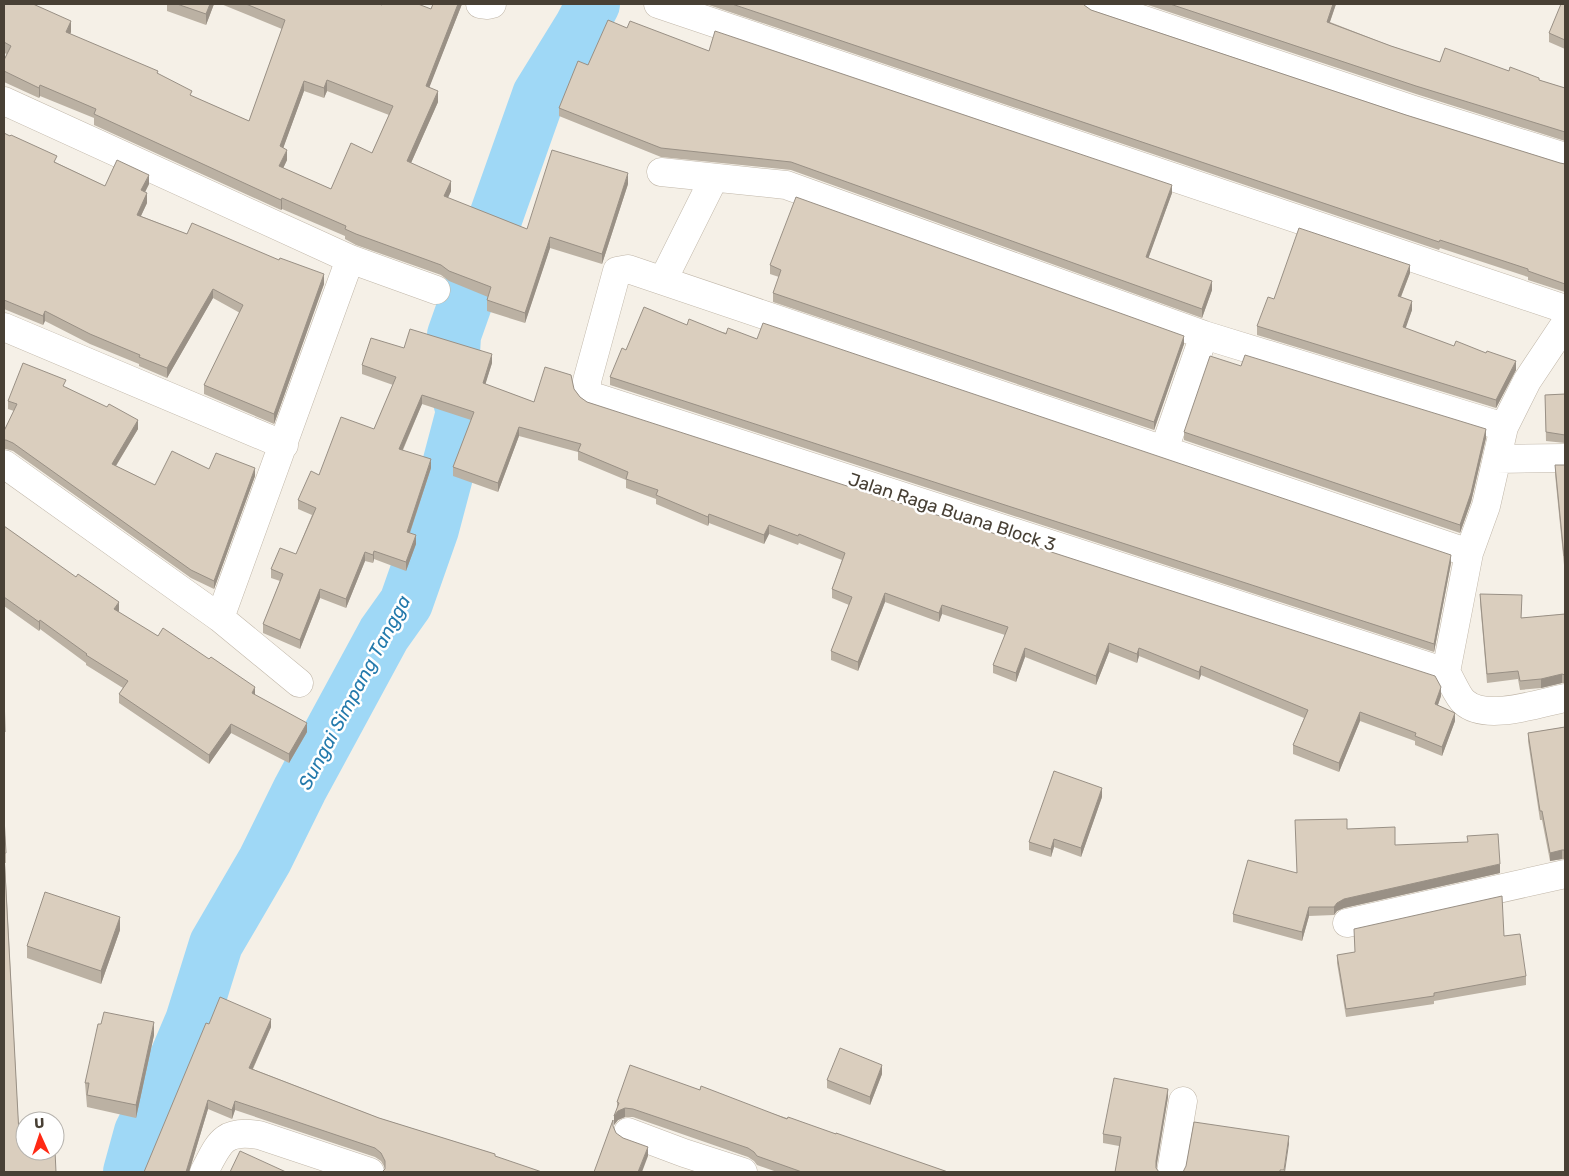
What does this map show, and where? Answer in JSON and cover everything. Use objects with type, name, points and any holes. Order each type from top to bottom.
[{"type":"street","points":[[480,4],[492,4]]},
{"type":"street","points":[[658,4],[1565,309]]},
{"type":"street","points":[[1096,4],[1411,109],[1565,157]]},
{"type":"street","points":[[4,101],[350,259],[436,290]]},
{"type":"street","points":[[661,172],[786,184],[1204,335],[1504,427]]},
{"type":"street","points":[[714,178],[663,280],[1469,554]]},
{"type":"street","points":[[220,618],[350,259]]},
{"type":"street","name":"Jalan Raga Buana Block 3","points":[[663,280],[628,269],[617,271],[587,381],[588,389],[592,396],[1446,672]]},
{"type":"street","points":[[1565,324],[1526,381],[1504,427],[1486,506],[1469,554],[1446,672],[1464,702],[1480,711],[1498,711],[1565,698]]},
{"type":"street","points":[[4,327],[284,445]]},
{"type":"street","points":[[1164,450],[1204,335]]},
{"type":"street","points":[[1497,460],[1565,458]]},
{"type":"street","points":[[4,464],[220,618],[299,683]]},
{"type":"street","points":[[1346,923],[1565,874]]},
{"type":"street","points":[[1171,1172],[1183,1101]]},
{"type":"street","points":[[628,1132],[680,1163],[743,1172]]},
{"type":"street","points":[[204,1172],[220,1142],[229,1136],[248,1134],[259,1135],[370,1172]]},
{"type":"building","points":[[4,4],[33,4],[71,21],[66,32],[158,71],[157,73],[192,91],[190,95],[249,121],[285,20],[246,4],[418,4],[431,9],[433,4],[458,4],[426,86],[438,91],[407,161],[451,181],[444,196],[527,229],[552,150],[628,173],[602,254],[550,237],[525,313],[487,300],[491,287],[449,271],[441,265],[356,234],[345,229],[346,226],[282,198],[281,200],[94,114],[96,109],[40,85],[39,88],[4,71],[4,60],[11,46],[4,42]],"holes":[[[327,80],[393,106],[372,153],[351,143],[331,189],[279,166],[287,150],[280,146],[304,81],[324,88]]]},
{"type":"building","points":[[177,4],[210,4],[206,14]]},
{"type":"building","points":[[732,4],[1083,4],[1091,10],[1406,115],[1565,164],[1565,284],[1528,271],[1528,269],[1440,240],[1439,242]]},
{"type":"building","points":[[1170,4],[1333,4],[1327,22],[1391,46],[1440,62],[1445,48],[1509,71],[1510,67],[1539,78],[1539,80],[1565,88],[1565,132],[1416,86]]},
{"type":"building","points":[[1561,4],[1565,4],[1565,40],[1549,33]]},
{"type":"building","points":[[608,20],[627,28],[630,21],[709,51],[715,31],[1172,185],[1146,257],[1212,281],[1202,309],[791,162],[661,148],[559,108],[578,61],[588,65]]},
{"type":"building","points":[[4,133],[57,156],[54,162],[105,186],[117,160],[149,175],[141,190],[147,193],[137,215],[187,234],[192,223],[279,260],[280,258],[324,274],[274,414],[204,385],[243,305],[213,289],[167,368],[139,357],[140,355],[90,334],[45,311],[43,316],[4,300]]},
{"type":"building","points":[[796,197],[1184,336],[1154,422],[773,293],[781,270],[770,265]]},
{"type":"building","points":[[1299,228],[1410,265],[1398,296],[1412,301],[1403,327],[1454,346],[1456,341],[1486,353],[1487,351],[1516,361],[1496,400],[1257,326],[1268,297],[1274,299]]},
{"type":"building","points":[[644,307],[687,325],[689,319],[726,334],[728,328],[757,339],[763,323],[1451,555],[1434,644],[610,377],[622,348],[626,350]]},
{"type":"building","points":[[410,329],[492,354],[483,383],[534,402],[545,367],[571,375],[574,389],[587,402],[1435,676],[1441,687],[1435,704],[1455,713],[1442,747],[1415,736],[1416,733],[1360,712],[1339,763],[1293,745],[1308,710],[1201,666],[1199,672],[1139,648],[1137,654],[1109,643],[1096,676],[1025,648],[1016,673],[993,665],[1008,627],[942,605],[939,613],[885,593],[858,662],[831,651],[852,597],[832,589],[845,553],[799,534],[798,536],[769,525],[764,535],[709,514],[708,517],[656,495],[658,490],[626,479],[628,472],[578,451],[581,444],[519,427],[498,483],[453,467],[474,412],[422,395],[399,449],[431,459],[407,532],[416,535],[406,562],[374,551],[373,555],[365,552],[346,599],[320,589],[300,640],[263,624],[283,574],[271,569],[280,548],[296,554],[316,508],[298,500],[311,471],[319,475],[341,417],[374,429],[396,377],[362,365],[371,338],[404,348]]},
{"type":"building","points":[[1245,355],[1486,429],[1471,493],[1460,525],[1184,432],[1210,356],[1241,366]]},
{"type":"building","points":[[23,363],[66,380],[63,386],[107,407],[109,404],[138,420],[112,464],[155,485],[172,451],[209,469],[216,453],[255,468],[214,581],[191,570],[13,443],[4,440],[4,431],[17,404],[8,401]]},
{"type":"building","points":[[1565,394],[1565,435],[1546,432],[1545,395]]},
{"type":"building","points":[[1555,465],[1565,465],[1565,556],[1564,556]]},
{"type":"building","points":[[4,526],[76,577],[78,574],[119,602],[114,609],[158,636],[163,628],[209,659],[211,657],[255,687],[252,693],[307,723],[289,754],[231,724],[209,755],[119,694],[128,681],[86,655],[40,620],[39,622],[4,597]]},
{"type":"building","points":[[1480,594],[1522,595],[1521,618],[1565,614],[1565,675],[1520,681],[1518,671],[1487,674]]},
{"type":"building","points":[[4,691],[5,732],[4,732]]},
{"type":"building","points":[[1565,727],[1565,850],[1550,853],[1542,811],[1540,811],[1528,733]]},
{"type":"building","points":[[1054,771],[1102,788],[1081,848],[1054,839],[1051,849],[1029,842]]},
{"type":"building","points":[[4,817],[6,853],[4,853]]},
{"type":"building","points":[[1347,819],[1347,829],[1395,827],[1395,845],[1468,842],[1467,836],[1498,834],[1500,864],[1344,899],[1334,907],[1309,907],[1302,932],[1233,914],[1248,860],[1297,873],[1295,820]]},
{"type":"building","points":[[4,853],[18,1111],[15,1111],[15,1161],[55,1161],[56,1172],[4,1172]]},
{"type":"building","points":[[45,892],[120,917],[101,971],[27,946]]},
{"type":"building","points":[[1502,896],[1504,936],[1520,934],[1526,976],[1434,993],[1434,996],[1346,1009],[1337,955],[1355,952],[1354,929]]},
{"type":"building","points":[[220,997],[271,1019],[249,1068],[379,1118],[495,1154],[495,1156],[542,1172],[382,1172],[385,1169],[385,1161],[381,1153],[375,1148],[235,1101],[232,1110],[208,1100],[186,1172],[144,1172],[206,1023],[209,1024]]},
{"type":"building","points":[[104,1012],[154,1022],[136,1105],[87,1095],[89,1083],[85,1083],[98,1024],[101,1024]]},
{"type":"building","points":[[840,1048],[882,1065],[870,1097],[827,1080]]},
{"type":"building","points":[[630,1065],[700,1090],[701,1086],[787,1119],[788,1117],[948,1172],[802,1172],[757,1156],[748,1148],[633,1109],[625,1108],[618,1111],[614,1116]]},
{"type":"building","points":[[1114,1078],[1168,1089],[1156,1161],[1156,1168],[1159,1172],[1115,1172],[1121,1137],[1103,1134]]},
{"type":"building","points":[[613,1120],[616,1133],[623,1138],[648,1147],[638,1172],[594,1172]]},
{"type":"building","points":[[1194,1122],[1289,1136],[1284,1170],[1280,1170],[1280,1172],[1183,1172],[1186,1166]]},
{"type":"building","points":[[240,1151],[286,1172],[230,1172]]},
{"type":"waterway","name":"Sungai Simpang Tangga","points":[[130,1172],[141,1132],[167,1080],[192,1021],[216,944],[265,860],[300,789],[384,634],[406,603],[432,529],[463,412],[452,372],[454,335],[539,95],[593,4]]}]
